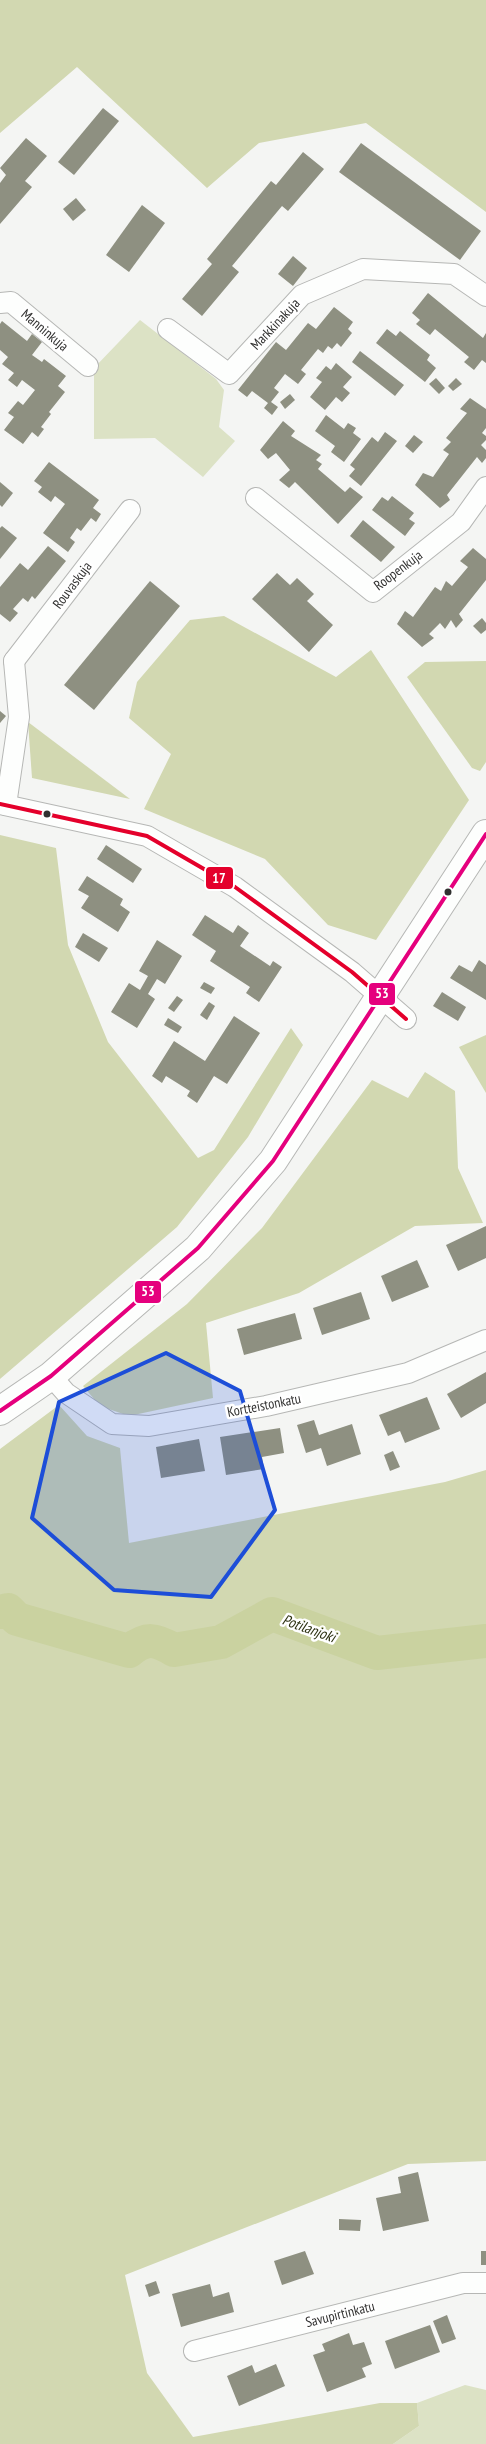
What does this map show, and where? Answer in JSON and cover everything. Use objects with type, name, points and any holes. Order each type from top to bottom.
[{"type":"street","name":"Markkinakuja","points":[[168,329],[229,374],[302,295],[363,269],[454,274],[486,296]]},
{"type":"street","name":"Manninkuja","points":[[0,303],[11,302],[88,366]]},
{"type":"street","name":"Roopenkuja","points":[[256,498],[373,592],[461,522],[486,488]]},
{"type":"street","name":"Rouvaskuja","points":[[7,658],[130,510]]},
{"type":"street","points":[[7,658],[20,717],[3,804],[148,836],[236,886],[352,972],[406,1019]]},
{"type":"street","points":[[0,1411],[51,1376],[190,1255],[273,1161],[486,834]]},
{"type":"street","name":"Kortteistonkatu","points":[[51,1376],[66,1394],[112,1424],[149,1426],[266,1406],[408,1373],[486,1340]]},
{"type":"street","name":"Savupirtinkatu","points":[[194,2351],[463,2283],[486,2283]]},
{"type":"highlighted area","points":[[166,1353],[240,1391],[275,1510],[211,1597],[114,1590],[32,1518],[59,1402]]},
{"type":"green space","points":[[0,0],[486,0],[486,212],[366,123],[259,143],[207,188],[77,67],[0,133]]},
{"type":"green space","points":[[140,320],[216,379],[224,390],[219,427],[235,441],[203,477],[155,438],[94,439],[94,368]]},
{"type":"green space","points":[[224,616],[336,677],[371,650],[469,800],[376,940],[328,925],[265,859],[144,809],[171,754],[129,718],[137,682],[190,620]]},
{"type":"green space","points":[[486,661],[486,762],[480,771],[472,768],[407,677],[425,662]]},
{"type":"green space","points":[[28,722],[130,799],[32,778]]},
{"type":"green space","points":[[0,835],[56,848],[68,945],[108,1042],[198,1158],[214,1150],[291,1028],[303,1045],[248,1137],[177,1227],[0,1379]]},
{"type":"green space","points":[[486,1035],[486,1093],[459,1047]]},
{"type":"green space","points":[[425,1072],[455,1091],[458,1168],[483,1223],[415,1226],[299,1293],[206,1323],[213,1398],[129,1416],[100,1406],[83,1386],[187,1304],[262,1228],[372,1080],[408,1098]]},
{"type":"green space","points":[[59,1405],[87,1436],[120,1448],[129,1543],[445,1482],[486,1470],[486,2161],[408,2164],[125,2275],[147,2373],[193,2437],[380,2403],[417,2403],[419,2426],[393,2444],[0,2444],[0,1449]]},
{"type":"green space","points":[[465,2385],[486,2390],[486,2444],[393,2444],[419,2426],[417,2403]]},
{"type":"building","points":[[103,108],[119,121],[74,175],[58,162]]},
{"type":"building","points":[[26,138],[47,156],[25,181],[32,187],[0,224],[0,183],[6,175],[0,168]]},
{"type":"building","points":[[361,143],[481,231],[460,260],[339,172]]},
{"type":"building","points":[[303,152],[324,169],[288,211],[282,206],[232,266],[239,272],[202,316],[182,299],[212,264],[207,259],[271,181],[276,185]]},
{"type":"building","points":[[76,198],[86,210],[73,221],[63,209]]},
{"type":"building","points":[[142,205],[165,223],[129,272],[106,255]]},
{"type":"building","points":[[293,256],[307,268],[293,286],[278,274]]},
{"type":"building","points":[[428,293],[483,338],[486,333],[486,363],[482,360],[474,370],[464,362],[469,357],[435,329],[430,335],[416,324],[420,320],[412,313]]},
{"type":"building","points":[[334,307],[353,322],[348,329],[352,333],[341,347],[337,343],[332,349],[328,346],[323,353],[318,349],[301,370],[306,374],[298,384],[285,374],[274,388],[279,392],[271,402],[278,407],[272,415],[264,408],[268,403],[252,391],[247,397],[238,390],[276,342],[286,350],[308,323],[316,329]]},
{"type":"building","points":[[2,321],[27,341],[32,334],[42,342],[32,355],[42,362],[44,359],[66,376],[58,386],[65,392],[49,412],[51,414],[41,427],[44,429],[38,437],[32,432],[23,444],[4,430],[14,417],[8,413],[18,401],[23,405],[35,390],[22,380],[17,387],[8,380],[14,373],[2,364],[8,357],[0,350],[0,324]]},
{"type":"building","points":[[387,329],[396,336],[400,331],[430,355],[427,360],[436,368],[425,382],[376,343]]},
{"type":"building","points":[[360,351],[404,385],[395,396],[352,362]]},
{"type":"building","points":[[336,363],[352,377],[343,387],[350,393],[342,402],[336,397],[325,410],[310,397],[322,382],[316,378],[326,366],[331,370]]},
{"type":"building","points":[[436,378],[445,388],[439,394],[429,384]]},
{"type":"building","points":[[456,378],[462,384],[453,391],[448,386]]},
{"type":"building","points":[[290,394],[295,400],[285,409],[280,402]]},
{"type":"building","points":[[470,398],[486,409],[486,428],[482,433],[486,436],[486,440],[481,445],[486,450],[486,458],[482,463],[477,457],[447,495],[450,500],[440,508],[415,485],[423,473],[433,477],[449,454],[443,450],[451,442],[446,438],[467,413],[460,409]]},
{"type":"building","points":[[326,415],[344,429],[348,423],[356,428],[353,433],[361,439],[344,462],[331,452],[335,446],[315,431]]},
{"type":"building","points":[[283,421],[295,431],[291,436],[321,455],[316,460],[322,464],[318,469],[345,492],[350,487],[363,497],[338,524],[295,482],[289,488],[279,480],[290,470],[276,453],[268,459],[260,450]]},
{"type":"building","points":[[385,432],[397,441],[361,486],[349,476],[355,469],[350,465],[372,437],[378,442]]},
{"type":"building","points":[[414,435],[423,442],[413,453],[405,446]]},
{"type":"building","points":[[49,462],[99,500],[93,508],[101,514],[96,522],[91,518],[81,531],[77,528],[70,538],[75,542],[68,552],[43,533],[65,504],[55,496],[51,502],[38,492],[42,487],[34,481]]},
{"type":"building","points":[[0,482],[13,493],[2,507],[0,505]]},
{"type":"building","points":[[392,496],[414,513],[409,519],[415,523],[405,536],[372,510],[382,497],[388,501]]},
{"type":"building","points":[[363,520],[395,547],[381,562],[350,536]]},
{"type":"building","points":[[2,526],[17,538],[0,559],[0,528]]},
{"type":"building","points":[[48,546],[66,561],[35,599],[32,596],[28,602],[23,598],[13,609],[18,613],[10,622],[0,614],[0,587],[20,563],[28,570]]},
{"type":"building","points":[[473,548],[486,559],[486,580],[459,614],[463,620],[456,628],[451,620],[445,629],[440,623],[429,634],[434,638],[422,647],[397,624],[405,611],[413,617],[435,587],[441,591],[446,581],[452,586],[468,567],[460,561]]},
{"type":"building","points":[[277,573],[290,585],[297,578],[314,594],[307,601],[333,625],[309,652],[252,599]]},
{"type":"building","points":[[150,581],[180,606],[94,710],[64,685]]},
{"type":"building","points":[[482,618],[486,623],[486,630],[481,634],[473,626]]},
{"type":"building","points":[[0,711],[6,716],[0,723]]},
{"type":"building","points":[[106,845],[142,869],[133,883],[97,859]]},
{"type":"building","points":[[87,876],[123,899],[120,905],[130,912],[118,932],[81,908],[89,896],[78,890]]},
{"type":"building","points":[[205,915],[233,933],[238,925],[249,933],[240,946],[270,966],[273,961],[282,967],[259,1002],[246,993],[250,987],[210,961],[216,951],[192,935]]},
{"type":"building","points":[[83,933],[108,948],[99,962],[75,947]]},
{"type":"building","points":[[157,940],[182,956],[165,984],[157,979],[148,994],[155,999],[137,1028],[111,1012],[129,983],[140,990],[148,976],[139,971]]},
{"type":"building","points":[[479,960],[486,965],[486,1000],[450,978],[459,965],[472,972]]},
{"type":"building","points":[[204,982],[215,988],[211,994],[200,988]]},
{"type":"building","points":[[442,992],[466,1007],[458,1021],[433,1006]]},
{"type":"building","points":[[177,996],[183,1000],[174,1012],[168,1008]]},
{"type":"building","points":[[209,1002],[215,1006],[207,1020],[200,1015]]},
{"type":"building","points":[[234,1016],[260,1033],[227,1084],[214,1076],[197,1103],[187,1096],[190,1091],[166,1076],[162,1083],[152,1076],[174,1041],[205,1061]]},
{"type":"building","points":[[168,1018],[182,1027],[178,1033],[164,1025]]},
{"type":"building","points":[[486,1226],[486,1258],[458,1271],[446,1245]]},
{"type":"building","points":[[417,1260],[429,1287],[392,1302],[381,1276]]},
{"type":"building","points":[[361,1292],[370,1319],[322,1335],[313,1308]]},
{"type":"building","points":[[295,1313],[302,1339],[244,1355],[237,1329]]},
{"type":"building","points":[[486,1372],[486,1403],[461,1418],[447,1394]]},
{"type":"building","points":[[427,1397],[440,1429],[405,1443],[400,1431],[388,1436],[379,1415]]},
{"type":"building","points":[[314,1420],[319,1435],[352,1424],[361,1454],[327,1466],[321,1448],[306,1453],[297,1425]]},
{"type":"building","points":[[280,1428],[284,1453],[262,1457],[264,1469],[226,1475],[220,1437]]},
{"type":"building","points":[[199,1439],[205,1471],[161,1478],[156,1447]]},
{"type":"building","points":[[393,1451],[400,1467],[390,1471],[384,1455]]},
{"type":"building","points":[[418,2172],[429,2221],[383,2231],[376,2198],[401,2193],[398,2177]]},
{"type":"building","points":[[339,2219],[361,2220],[360,2231],[339,2230]]},
{"type":"building","points":[[305,2251],[314,2274],[282,2285],[274,2261]]},
{"type":"building","points":[[481,2251],[486,2251],[486,2265],[481,2265]]},
{"type":"building","points":[[156,2281],[160,2293],[149,2297],[145,2285]]},
{"type":"building","points":[[210,2284],[213,2297],[229,2292],[234,2312],[181,2327],[172,2294]]},
{"type":"building","points":[[447,2315],[456,2339],[442,2344],[433,2321]]},
{"type":"building","points":[[430,2325],[440,2352],[395,2369],[385,2341]]},
{"type":"building","points":[[349,2333],[353,2345],[364,2342],[372,2364],[362,2368],[366,2377],[327,2392],[313,2355],[325,2351],[322,2344]]},
{"type":"building","points":[[276,2364],[285,2386],[239,2406],[227,2376],[252,2365],[255,2373]]},
{"type":"waterway","name":"Potilanjoki","points":[[0,1612],[8,1610],[17,1619],[129,1651],[141,1643],[151,1641],[174,1650],[221,1642],[272,1614],[377,1653],[486,1641]]},
{"type":"transit line","name":"17","points":[[0,804],[147,836],[235,887],[352,972],[406,1019]]},
{"type":"transit line","name":"53","points":[[0,1411],[51,1376],[198,1248],[273,1161],[486,834]]}]
